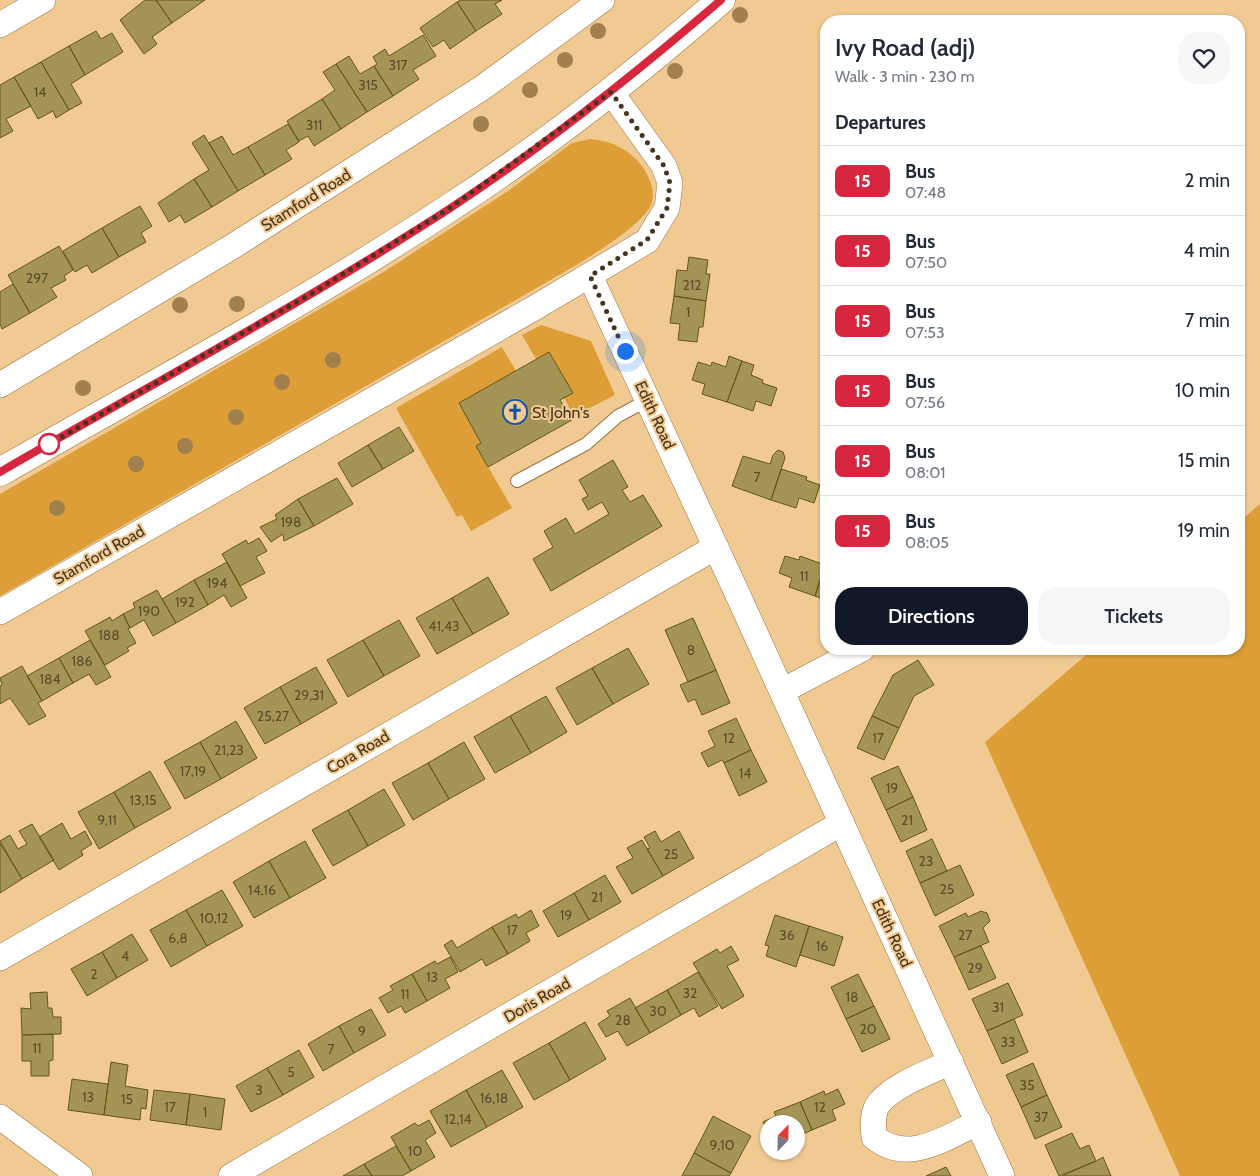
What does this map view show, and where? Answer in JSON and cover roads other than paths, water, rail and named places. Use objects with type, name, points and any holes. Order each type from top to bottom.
[{"type":"main road","points":[[0,472],[316,291],[450,208],[611,92],[721,0]]},
{"type":"street","points":[[0,26],[43,0]]},
{"type":"street","name":"Stamford Road","points":[[0,385],[230,248],[465,99],[602,0]]},
{"type":"street","points":[[590,276],[647,240],[667,208],[670,183],[664,166],[611,92]]},
{"type":"street","name":"Stamford Road","points":[[0,612],[590,276]]},
{"type":"street","name":"Edith Road","points":[[590,276],[782,691],[1002,1176]]},
{"type":"street","name":"Cora Road","points":[[0,958],[716,548]]},
{"type":"street","points":[[782,691],[851,655]]},
{"type":"street","name":"Doris Road","points":[[231,1176],[842,823]]},
{"type":"street","points":[[951,1062],[897,1088],[877,1106],[873,1120],[874,1137],[884,1146],[904,1151],[930,1145],[979,1122]]},
{"type":"street","points":[[0,1117],[80,1176]]},
{"type":"lane","points":[[517,481],[586,444],[618,416],[648,400]]},
{"type":"place","name":"St John's","points":[[515,412]]}]
